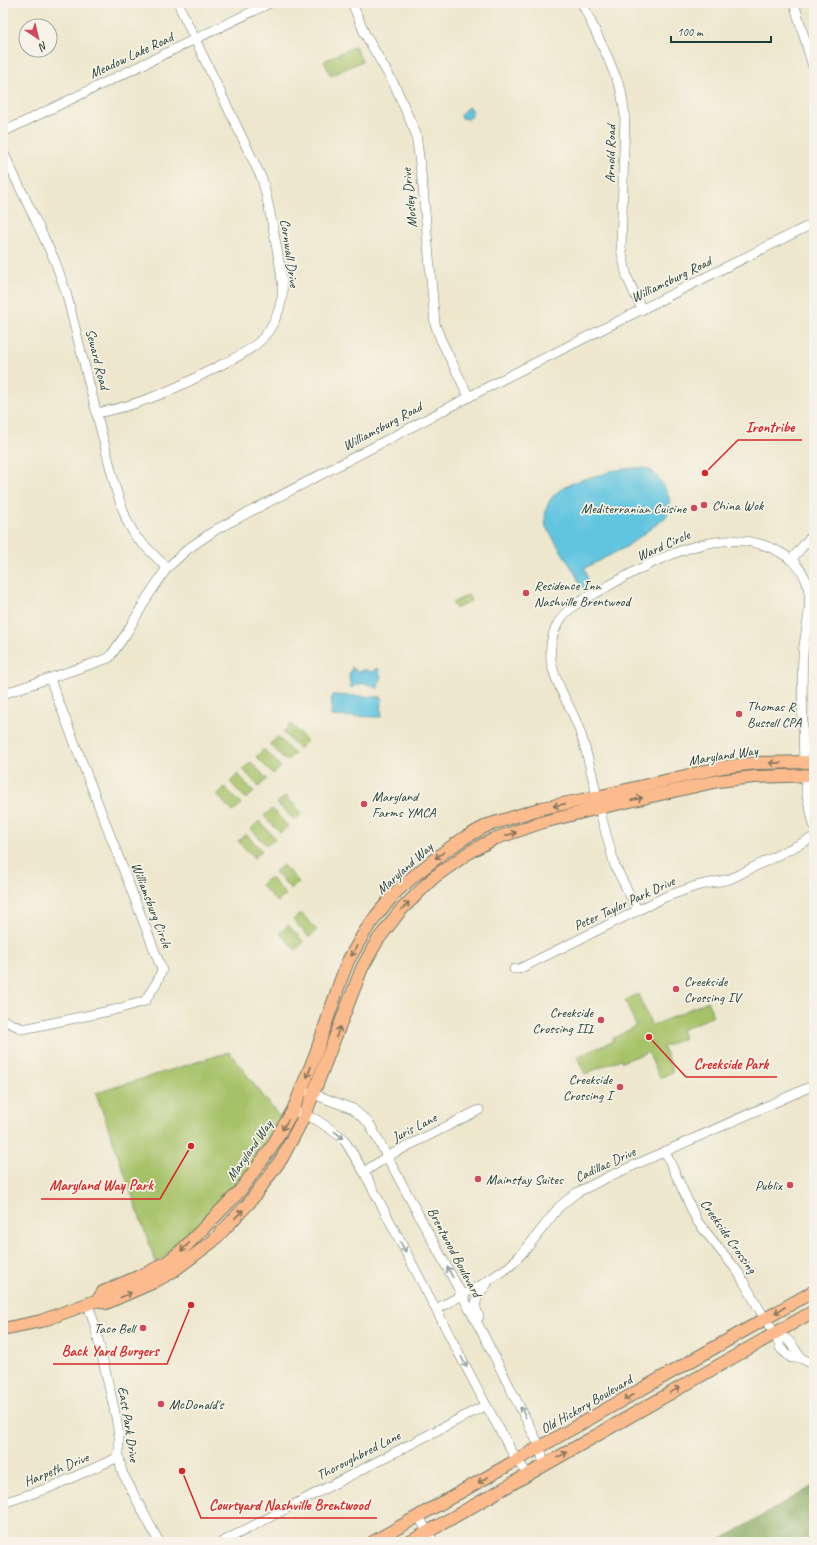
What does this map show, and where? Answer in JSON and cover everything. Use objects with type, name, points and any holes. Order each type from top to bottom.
[{"type":"main road","points":[[809,762],[809,775]]},
{"type":"main road","name":"Maryland Way","points":[[3,1329],[41,1321],[93,1302],[106,1303],[154,1282],[172,1272],[212,1242],[249,1203],[282,1158],[314,1095],[357,979],[377,941],[400,911],[433,878],[471,851],[494,839],[598,802],[723,767],[756,763],[809,762]]},
{"type":"main road","name":"Maryland Way","points":[[93,1302],[103,1292],[149,1272],[167,1262],[201,1231],[239,1192],[270,1148],[293,1110],[302,1090],[348,961],[364,933],[396,892],[414,875],[454,845],[488,825],[542,808],[598,802],[718,781],[754,777],[809,775]]},
{"type":"main road","points":[[488,825],[494,839]]},
{"type":"main road","points":[[376,916],[388,926]]},
{"type":"main road","points":[[344,973],[357,979]]},
{"type":"main road","points":[[201,1231],[212,1242]]},
{"type":"main road","name":"Old Hickory Boulevard","points":[[373,1542],[814,1291]]},
{"type":"main road","points":[[410,1542],[431,1537],[528,1474],[814,1311]]},
{"type":"street","name":"Cornwall Drive","points":[[97,413],[110,411],[155,398],[246,352],[259,342],[268,332],[273,324],[282,299],[282,281],[269,207],[262,179],[195,40],[179,3]]},
{"type":"street","name":"Meadow Lake Road","points":[[3,132],[270,3]]},
{"type":"street","name":"Mosley Drive","points":[[352,3],[365,34],[394,86],[416,134],[423,188],[435,324],[441,340],[469,396]]},
{"type":"street","name":"Arnold Road","points":[[582,3],[608,58],[621,90],[625,116],[621,234],[622,254],[627,277],[642,310]]},
{"type":"street","points":[[794,3],[814,70]]},
{"type":"street","name":"Seward Road","points":[[3,152],[55,261],[68,298],[116,490],[126,521],[136,537],[167,568]]},
{"type":"street","name":"Williamsburg Road","points":[[3,694],[109,658],[126,634],[148,596],[167,568],[189,548],[217,529],[469,396],[814,223]]},
{"type":"street","points":[[791,560],[814,533]]},
{"type":"street","name":"Ward Circle","points":[[638,911],[615,866],[589,761],[579,729],[551,667],[550,652],[556,625],[575,604],[675,553],[702,544],[733,541],[750,542],[772,548],[791,560],[800,568],[808,588],[810,600],[803,656],[809,762]]},
{"type":"street","name":"Williamsburg Circle","points":[[3,1020],[23,1029],[114,1010],[145,1001],[157,982],[162,970],[50,679]]},
{"type":"street","points":[[809,775],[809,808],[814,825]]},
{"type":"street","name":"Peter Taylor Park Drive","points":[[514,968],[518,969],[531,963],[665,897],[696,886],[730,879],[814,838]]},
{"type":"street","name":"Cadillac Drive","points":[[436,1309],[493,1278],[517,1259],[555,1212],[571,1197],[596,1183],[814,1085]]},
{"type":"street","name":"Brentwood Boulevard","points":[[302,1090],[353,1109],[369,1123],[483,1334],[540,1447],[544,1465]]},
{"type":"street","points":[[293,1110],[317,1120],[343,1138],[364,1172],[486,1405],[517,1460],[528,1474]]},
{"type":"street","name":"Juris Lane","points":[[364,1172],[388,1156],[479,1110]]},
{"type":"street","name":"Creekside Crossing","points":[[665,1152],[697,1221],[738,1272],[775,1334],[781,1349],[791,1358],[800,1358],[814,1364]]},
{"type":"street","points":[[483,1334],[475,1303],[479,1294],[493,1278]]},
{"type":"street","name":"East Park Drive","points":[[93,1302],[95,1326],[115,1411],[119,1436],[119,1457],[122,1472],[159,1542]]},
{"type":"street","name":"Thoroughbred Lane","points":[[222,1542],[486,1405]]},
{"type":"street","name":"Harpeth Drive","points":[[3,1503],[49,1488],[119,1457]]},
{"type":"street","points":[[419,1517],[431,1537]]},
{"type":"green space","points":[[355,46],[362,61],[331,76],[324,61]]},
{"type":"green space","points":[[468,595],[471,601],[456,609],[452,603]]},
{"type":"green space","points":[[291,724],[307,741],[299,749],[283,732]]},
{"type":"green space","points":[[278,737],[294,754],[286,761],[270,744]]},
{"type":"green space","points":[[264,749],[281,767],[273,774],[256,757]]},
{"type":"green space","points":[[251,762],[267,779],[259,787],[243,769]]},
{"type":"green space","points":[[238,774],[254,792],[246,799],[230,782]]},
{"type":"green space","points":[[225,787],[241,804],[233,812],[217,795]]},
{"type":"green space","points":[[286,796],[302,813],[294,820],[277,803]]},
{"type":"green space","points":[[272,809],[288,826],[280,833],[264,816]]},
{"type":"green space","points":[[259,821],[275,838],[267,846],[251,829]]},
{"type":"green space","points":[[246,834],[262,851],[254,858],[238,841]]},
{"type":"green space","points":[[283,865],[299,882],[291,889],[275,872]]},
{"type":"green space","points":[[270,877],[286,895],[277,902],[261,885]]},
{"type":"green space","points":[[301,913],[317,930],[309,937],[293,920]]},
{"type":"green space","points":[[288,925],[304,942],[296,950],[280,933]]},
{"type":"green space","points":[[638,994],[652,1026],[708,1001],[713,1016],[681,1030],[684,1038],[663,1047],[673,1070],[660,1078],[648,1052],[622,1062],[621,1059],[585,1074],[577,1057],[613,1041],[612,1039],[636,1026],[625,1000]]},
{"type":"green space","points":[[229,1052],[282,1120],[253,1172],[210,1221],[156,1263],[96,1093]]},
{"type":"green space","points":[[813,1486],[814,1542],[717,1542]]},
{"type":"water","points":[[468,107],[472,109],[472,115],[468,119],[462,118],[460,115]]},
{"type":"water","points":[[633,468],[647,469],[654,473],[664,486],[670,500],[669,511],[665,518],[626,547],[585,568],[589,585],[582,589],[575,573],[546,527],[545,514],[548,503],[563,488],[573,483],[607,473],[609,471]]},
{"type":"water","points":[[352,667],[358,672],[361,672],[361,670],[368,670],[371,672],[378,668],[381,678],[377,689],[368,684],[360,684],[351,688],[349,676]]},
{"type":"water","points":[[332,695],[382,697],[381,717],[331,716]]},
{"type":"place","name":"Irontribe","points":[[705,473]]},
{"type":"place","name":"China Wok","points":[[704,505]]},
{"type":"place","name":"Mediterranian Cuisine","points":[[694,508]]},
{"type":"place","name":"Residence Inn Nashville Brentwood","points":[[526,593]]},
{"type":"place","name":"Thomas R Bussell CPA","points":[[739,714]]},
{"type":"place","name":"Maryland Farms YMCA","points":[[364,804]]},
{"type":"place","name":"Creekside Crossing IV","points":[[676,989]]},
{"type":"place","name":"Creekside Crossing III","points":[[601,1020]]},
{"type":"place","name":"Creekside Park","points":[[649,1037]]},
{"type":"place","name":"Creekside Crossing I","points":[[620,1087]]},
{"type":"place","name":"Maryland Way Park","points":[[191,1146]]},
{"type":"place","name":"Mainstay Suites","points":[[478,1179]]},
{"type":"place","name":"Publix","points":[[790,1185]]},
{"type":"place","name":"Back Yard Burgers","points":[[191,1305]]},
{"type":"place","name":"Taco Bell","points":[[143,1328]]},
{"type":"place","name":"McDonald's","points":[[161,1404]]},
{"type":"place","name":"Courtyard Nashville Brentwood","points":[[182,1471]]}]
